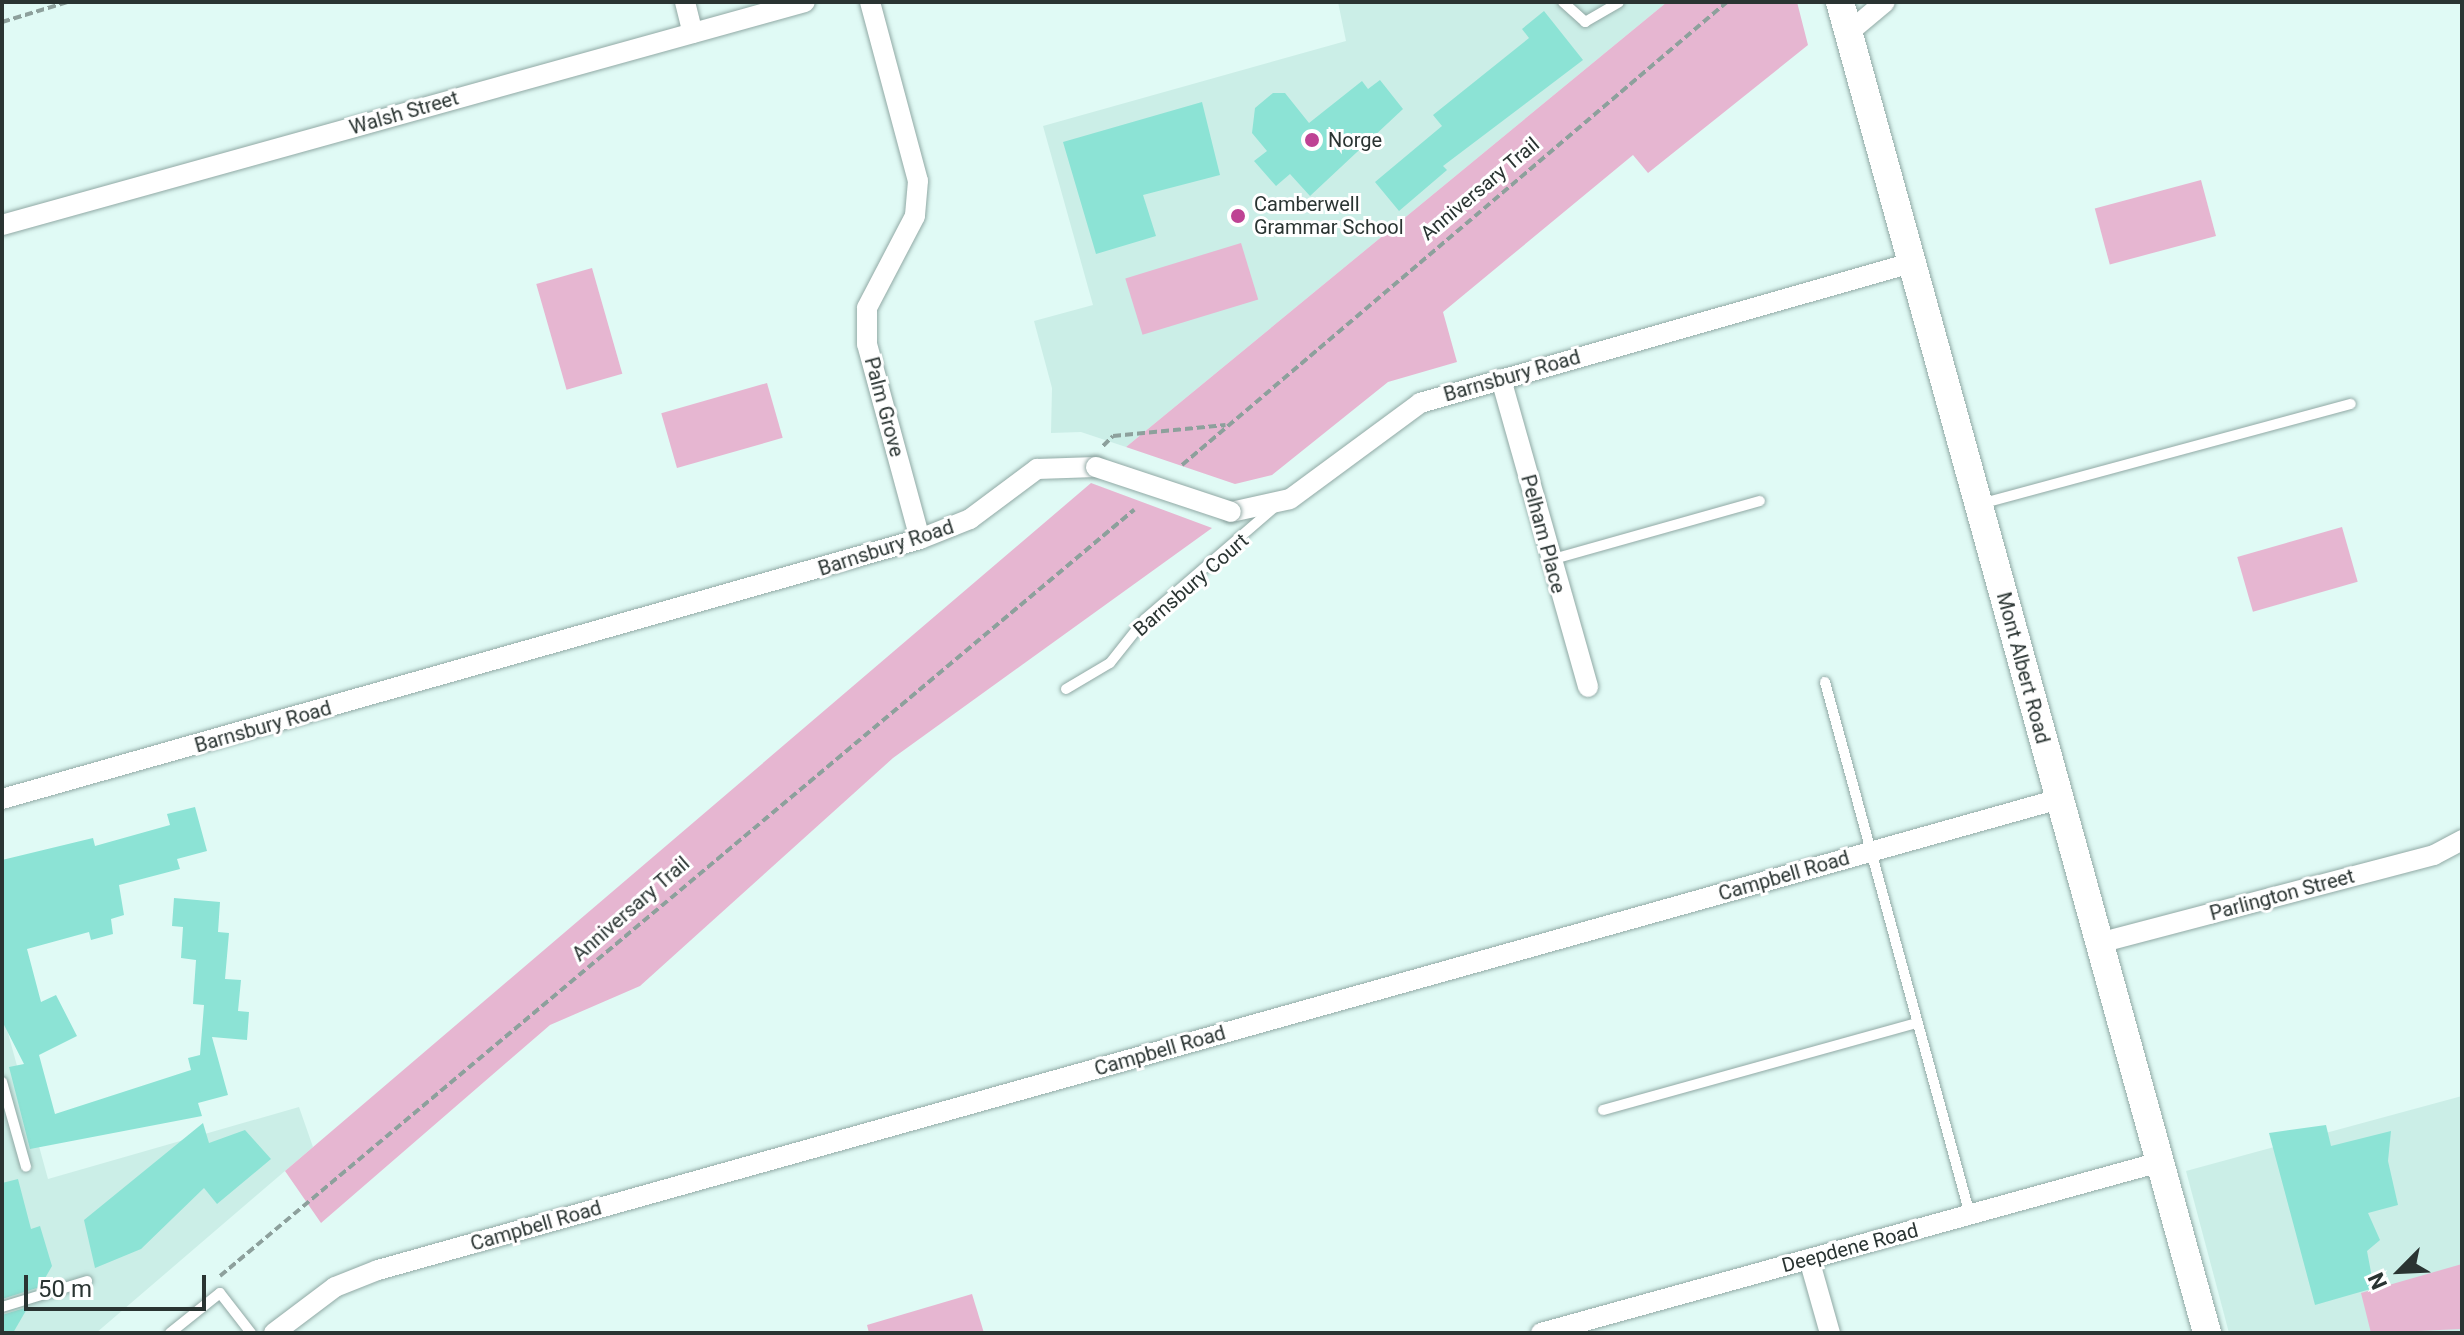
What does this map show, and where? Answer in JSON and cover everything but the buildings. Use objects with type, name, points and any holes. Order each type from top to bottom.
[{"type":"main road","name":"Mont Albert Road","points":[[1840,3],[2207,1333]]},
{"type":"street","points":[[685,2],[693,33]]},
{"type":"street","name":"Walsh Street","points":[[2,225],[805,2]]},
{"type":"street","name":"Palm Grove","points":[[870,2],[918,181],[915,216],[867,308],[867,344],[920,539]]},
{"type":"street","points":[[1848,33],[1885,2]]},
{"type":"street","name":"Barnsbury Road","points":[[2,799],[920,539],[970,519],[1037,469],[1096,467],[1231,512],[1276,506],[1408,408],[1911,263]]},
{"type":"street","name":"Pelham Place","points":[[1501,379],[1588,687]]},
{"type":"street","name":"Campbell Road","points":[[274,1333],[335,1287],[378,1270],[2059,799]]},
{"type":"street","name":"Parlington Street","points":[[2099,943],[2434,855],[2462,840]]},
{"type":"street","name":"Deepdene Road","points":[[1541,1333],[2160,1162]]},
{"type":"street","points":[[1809,1259],[1830,1333]]},
{"type":"lane","points":[[1563,2],[1585,22],[1619,2]]},
{"type":"lane","points":[[1978,504],[2351,404]]},
{"type":"lane","points":[[1550,560],[1760,501]]},
{"type":"lane","name":"Barnsbury Court","points":[[1066,689],[1110,663],[1145,619],[1276,506]]},
{"type":"lane","points":[[1825,682],[1970,1215]]},
{"type":"lane","points":[[1603,1110],[1917,1023]]},
{"type":"lane","points":[[3,1087],[26,1167]]},
{"type":"lane","points":[[2,1307],[87,1281]]},
{"type":"lane","points":[[170,1333],[220,1293],[251,1333]]},
{"type":"path","points":[[2,22],[68,2]]},
{"type":"path","name":"Anniversary Trail","points":[[1182,465],[1225,425],[1727,2]]},
{"type":"path","points":[[1113,436],[1225,425]]},
{"type":"path","name":"Anniversary Trail","points":[[209,1286],[1134,510]]},
{"type":"shaded area","name":"Camberwell Grammar School","points":[[1338,2],[1667,2],[1126,447],[1081,432],[1051,433],[1052,388],[1034,321],[1093,305],[1043,126],[1346,41]]},
{"type":"shaded area","points":[[1667,2],[1797,2],[1808,45],[1648,173],[1633,155],[1443,312],[1457,362],[1388,382],[1272,475],[1235,484],[1126,447]]},
{"type":"shaded area","points":[[2201,180],[2216,236],[2110,264],[2095,208]]},
{"type":"shaded area","points":[[1241,243],[1258,299],[1143,335],[1125,278]]},
{"type":"shaded area","points":[[592,268],[622,374],[567,390],[536,284]]},
{"type":"shaded area","points":[[767,383],[783,438],[677,468],[661,413]]},
{"type":"shaded area","points":[[1091,483],[1212,528],[893,758],[640,986],[550,1025],[321,1223],[285,1171]]},
{"type":"shaded area","points":[[2342,527],[2358,582],[2253,612],[2237,557]]},
{"type":"shaded area","points":[[2,1011],[48,1179],[299,1107],[313,1147],[96,1333],[2,1333]]},
{"type":"shaded area","points":[[2462,1096],[2462,1333],[2229,1333],[2186,1171]]},
{"type":"shaded area","points":[[2462,1264],[2462,1329],[2371,1333],[2361,1293]]},
{"type":"shaded area","points":[[972,1294],[984,1333],[869,1333],[867,1325]]},
{"type":"place","name":"Norge","points":[[1312,140]]},
{"type":"place","name":"Camberwell Grammar School","points":[[1238,216]]}]
